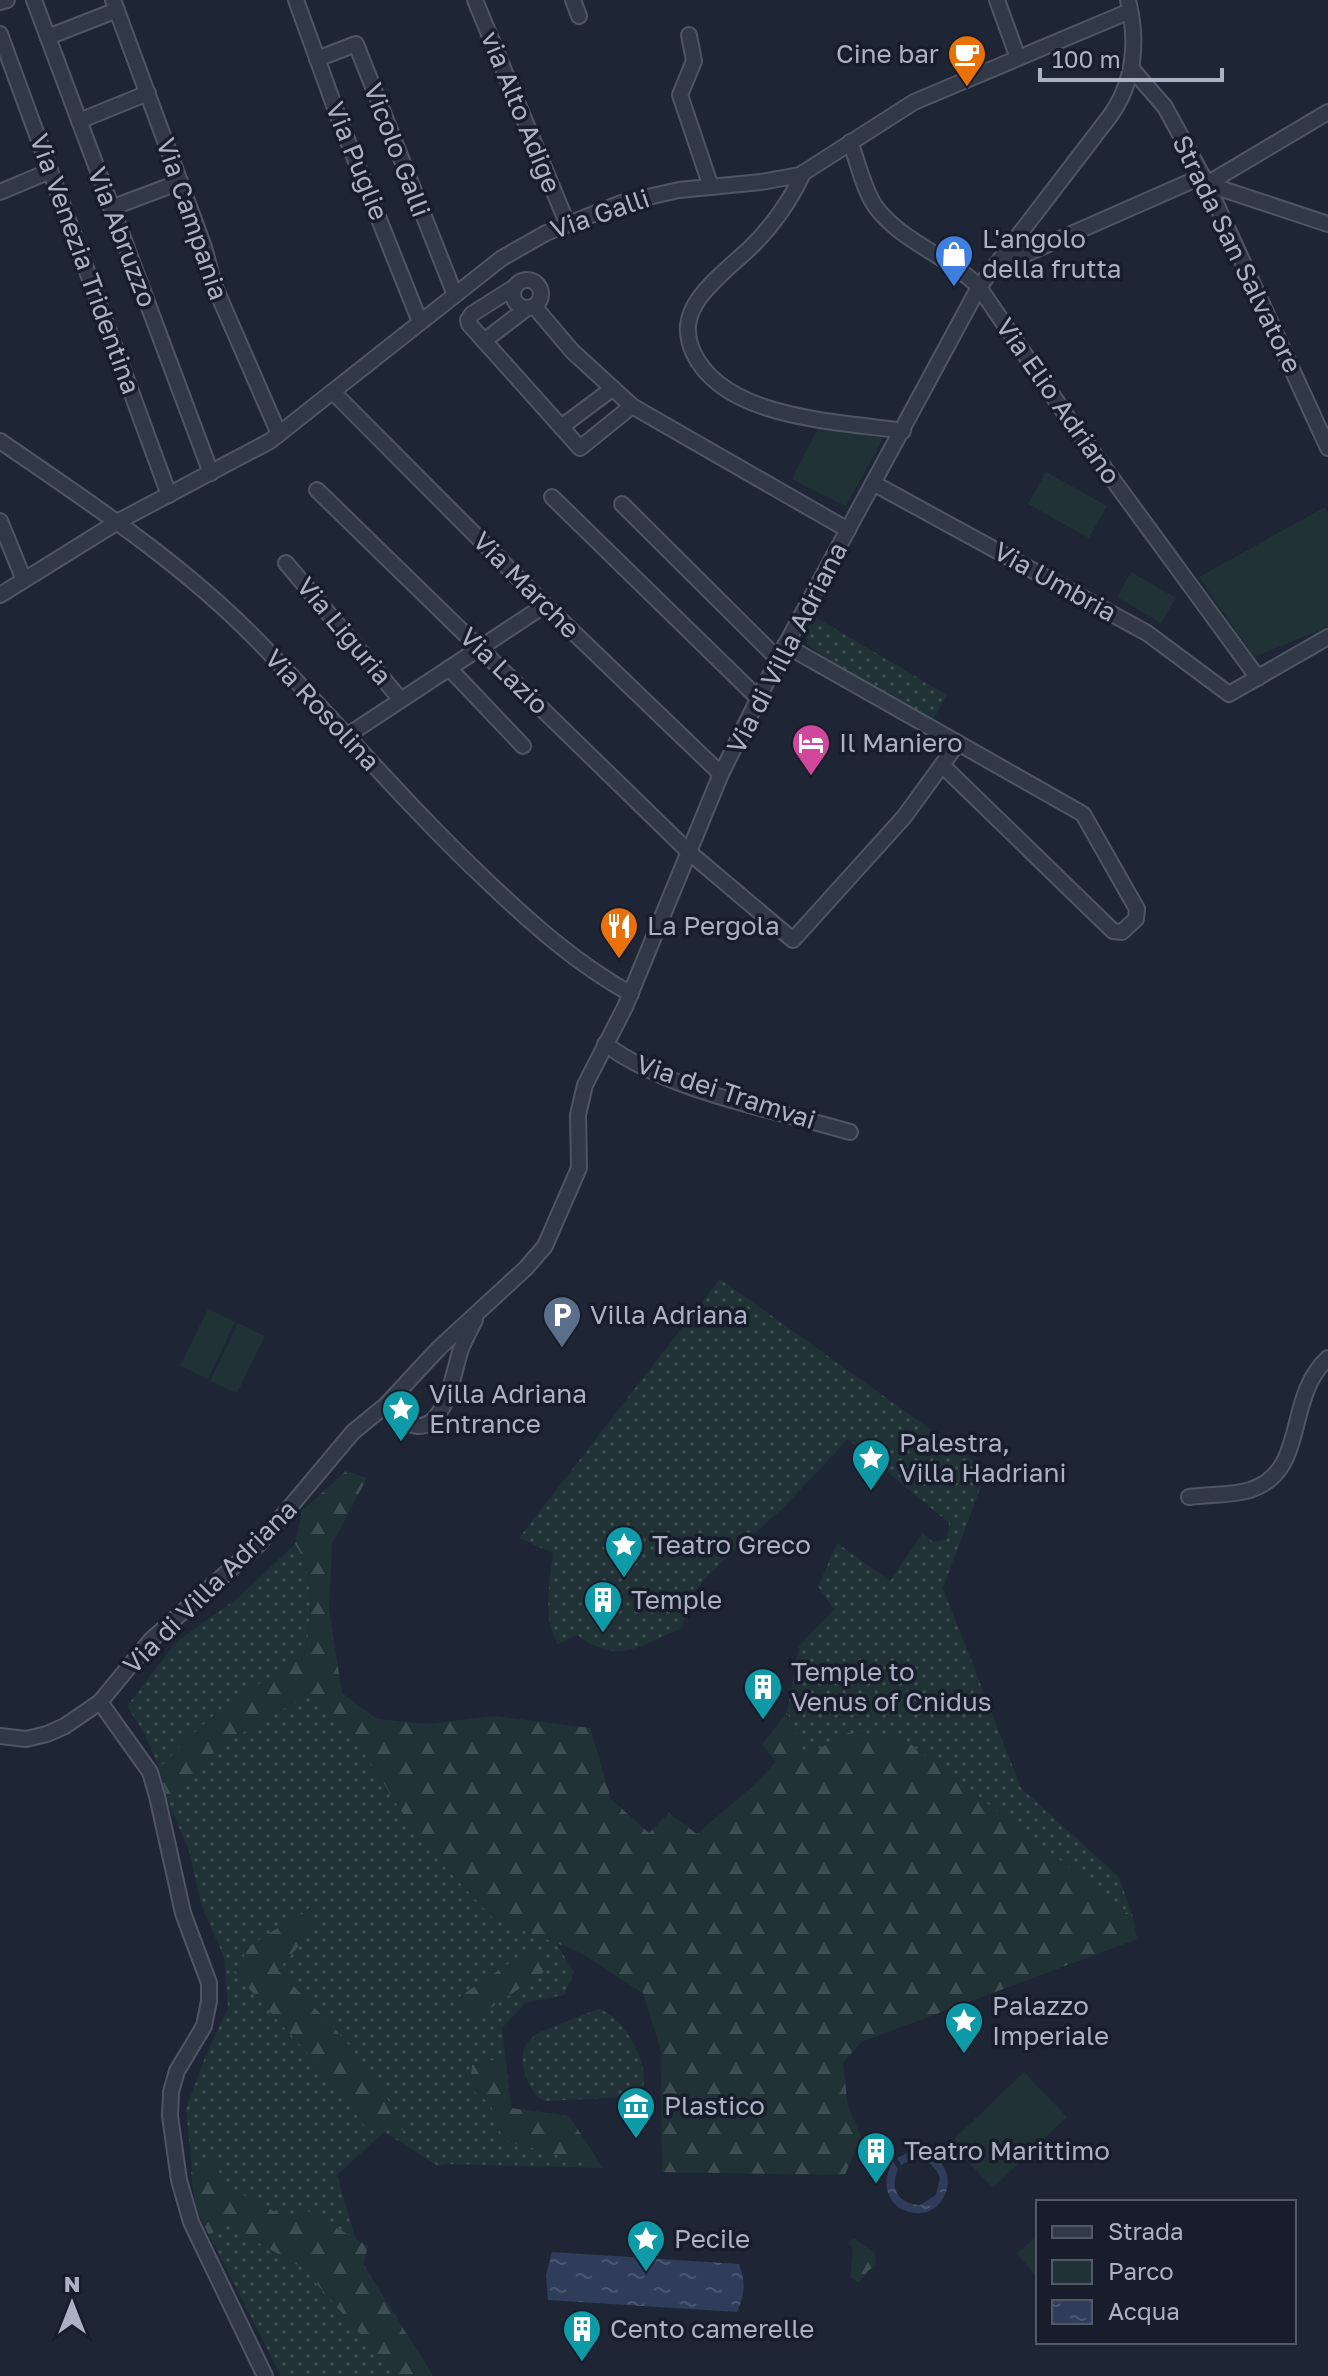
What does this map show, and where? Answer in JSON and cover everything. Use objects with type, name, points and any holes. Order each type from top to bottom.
[{"type":"street","points":[[0,2],[7,0]]},
{"type":"street","name":"Via Abruzzo","points":[[34,0],[211,473]]},
{"type":"street","name":"Via Puglie","points":[[296,0],[420,322]]},
{"type":"street","name":"via Alto Adige","points":[[475,0],[567,223]]},
{"type":"street","points":[[573,0],[579,16]]},
{"type":"street","points":[[997,0],[1018,58]]},
{"type":"street","points":[[48,37],[115,5]]},
{"type":"street","name":"Via Campania","points":[[115,5],[204,247],[214,285],[279,434]]},
{"type":"street","name":"Via Galli","points":[[0,595],[119,521],[279,434],[507,254],[567,223],[644,197],[770,181],[803,173],[914,102],[1018,58],[1129,5]]},
{"type":"street","name":"Via di Villa Adriana","points":[[0,1736],[26,1739],[47,1734],[65,1726],[100,1702],[151,1640],[259,1544],[353,1432],[386,1405],[429,1358],[532,1262],[555,1227],[579,1168],[578,1115],[587,1078],[631,994],[721,774],[782,652],[979,287],[1110,116],[1125,91],[1132,69],[1129,5]]},
{"type":"street","name":"Via Venezia Tridentina","points":[[0,34],[169,495]]},
{"type":"street","points":[[689,35],[694,61],[680,95],[711,187]]},
{"type":"street","name":"Vicolo Galli","points":[[317,59],[356,44],[455,295]]},
{"type":"street","name":"Strada San Salvatore","points":[[1132,69],[1165,107],[1205,180],[1328,448]]},
{"type":"street","points":[[79,121],[148,93]]},
{"type":"street","points":[[993,268],[1205,180],[1328,112]]},
{"type":"street","name":"Via Elio Adriano","points":[[850,142],[877,209],[979,287],[1070,421],[1258,678]]},
{"type":"street","points":[[0,192],[50,171]]},
{"type":"street","points":[[803,173],[789,199],[758,239],[721,273],[697,301],[687,322],[691,347],[701,365],[714,378],[750,403],[779,412],[903,431]]},
{"type":"street","points":[[1205,180],[1328,224]]},
{"type":"street","points":[[111,208],[180,182]]},
{"type":"street","points":[[507,254],[516,284],[514,301],[530,307],[632,406],[848,530]]},
{"type":"street","points":[[484,341],[540,299],[541,289],[534,281],[516,284],[469,318],[469,324],[484,341],[580,448],[632,406]]},
{"type":"street","points":[[561,427],[612,389]]},
{"type":"street","name":"Via Marche","points":[[333,392],[545,605],[721,774]]},
{"type":"street","name":"Via Rosolina","points":[[0,441],[119,521],[180,571],[256,640],[441,838],[534,926],[579,961],[631,994]]},
{"type":"street","name":"Via Umbria","points":[[873,483],[1147,633],[1229,694],[1258,678]]},
{"type":"street","name":"Via Lazio","points":[[317,490],[690,853],[793,940],[904,817],[943,766]]},
{"type":"street","points":[[552,497],[760,700]]},
{"type":"street","points":[[622,504],[782,652],[958,743],[1082,813],[1137,909],[1136,919],[1121,933],[1113,931],[943,766],[958,743]]},
{"type":"street","points":[[0,521],[24,580]]},
{"type":"street","name":"Via Liguria","points":[[286,563],[401,700]]},
{"type":"street","points":[[345,737],[545,605]]},
{"type":"street","points":[[1258,678],[1328,637]]},
{"type":"street","points":[[449,668],[523,746]]},
{"type":"street","name":"Via dei Tramvai","points":[[605,1044],[633,1064],[655,1074],[850,1132]]},
{"type":"street","name":"Via di Villa Adriana","points":[[386,1405],[412,1425],[426,1424],[444,1403],[460,1351],[478,1314]]},
{"type":"street","points":[[429,1358],[455,1369]]},
{"type":"street","points":[[1189,1497],[1251,1490],[1276,1476],[1292,1445],[1302,1400],[1315,1372],[1328,1358]]},
{"type":"street","points":[[100,1702],[144,1762],[152,1778],[183,1913],[209,1983],[204,2026],[177,2071],[171,2092],[170,2116],[178,2174],[191,2222],[265,2376]]},
{"type":"green space","points":[[819,426],[885,435],[846,506],[792,479]]},
{"type":"green space","points":[[1046,472],[1107,506],[1089,538],[1028,504]]},
{"type":"green space","points":[[1325,507],[1328,512],[1328,627],[1254,657],[1199,577]]},
{"type":"green space","points":[[1131,572],[1176,598],[1161,623],[1117,597]]},
{"type":"green space","points":[[815,617],[947,695],[931,723],[808,645],[805,633]]},
{"type":"green space","points":[[720,1279],[987,1470],[943,1588],[1021,1788],[1119,1877],[1133,1917],[899,1735],[848,1733],[805,1757],[787,1712],[799,1646],[834,1609],[818,1587],[837,1543],[890,1581],[923,1533],[933,1542],[947,1539],[949,1523],[848,1439],[782,1509],[709,1574],[690,1598],[682,1628],[629,1650],[606,1650],[577,1635],[558,1644],[549,1611],[553,1553],[519,1538]]},
{"type":"green space","points":[[208,1309],[235,1322],[208,1379],[180,1366]]},
{"type":"green space","points":[[238,1323],[265,1336],[237,1393],[210,1381]]},
{"type":"green space","points":[[346,1471],[367,1478],[332,1544],[329,1610],[342,1693],[377,1719],[427,1724],[495,1716],[590,1728],[611,1799],[649,1833],[669,1813],[697,1834],[753,1786],[776,1762],[762,1745],[787,1712],[805,1756],[848,1733],[899,1735],[1133,1917],[1137,1939],[861,2042],[843,2063],[848,2107],[861,2136],[845,2175],[662,2172],[661,2051],[643,1993],[579,1952],[494,1919],[420,1840],[357,1742],[313,1695],[269,1716],[216,1750],[168,1802],[159,1769],[226,1705],[304,1656],[311,1598],[307,1570],[295,1544],[302,1511]]},
{"type":"green space","points":[[295,1544],[302,1556],[309,1584],[309,1628],[304,1656],[226,1705],[159,1769],[145,1735],[127,1706],[176,1642],[239,1597]]},
{"type":"green space","points":[[313,1695],[357,1742],[420,1840],[494,1919],[556,1943],[574,1972],[564,1995],[525,2003],[502,2028],[511,2108],[569,2116],[603,2168],[438,2166],[384,2132],[337,2175],[363,2264],[433,2376],[281,2376],[196,2209],[186,2109],[205,2057],[228,2008],[224,1957],[201,1904],[189,1851],[168,1802],[217,1748],[269,1716]]},
{"type":"green space","points":[[311,1907],[314,1928],[278,1970],[364,2064],[403,2130],[365,2127],[332,2080],[234,1972],[251,1945]]},
{"type":"green space","points":[[534,1946],[548,1969],[473,2020],[452,2002]]},
{"type":"green space","points":[[598,2009],[616,2020],[633,2042],[643,2068],[642,2090],[630,2097],[544,2101],[530,2085],[524,2071],[526,2044],[537,2033]]},
{"type":"green space","points":[[505,2057],[511,2108],[569,2116],[603,2168],[503,2140],[490,2103],[470,2089],[472,2065]]},
{"type":"green space","points":[[1024,2072],[1067,2117],[993,2188],[950,2143]]},
{"type":"green space","points":[[214,2161],[226,2186],[287,2218],[306,2210],[368,2246],[363,2265],[433,2376],[397,2376],[303,2268],[226,2224],[209,2235],[196,2209],[191,2172]]},
{"type":"green space","points":[[1036,2237],[1036,2276],[1017,2254]]},
{"type":"green space","points":[[854,2238],[875,2253],[876,2266],[859,2282],[850,2278],[853,2251],[849,2242]]},
{"type":"water","points":[[912,2151],[931,2155],[942,2164],[947,2177],[947,2190],[941,2202],[931,2210],[916,2213],[899,2208],[890,2198],[887,2186],[893,2162],[898,2169],[895,2189],[906,2202],[920,2205],[936,2195],[940,2178],[934,2167],[919,2160],[901,2165],[897,2158]]},
{"type":"water","name":"Pecile","points":[[552,2252],[739,2264],[744,2283],[742,2300],[737,2312],[548,2300],[546,2275]]},
{"type":"place","name":"Cine bar","points":[[967,88]]},
{"type":"place","name":"L'angolo della frutta","points":[[954,288]]},
{"type":"place","name":"Il Maniero","points":[[811,777]]},
{"type":"place","name":"La Pergola","points":[[619,960]]},
{"type":"place","name":"Villa Adriana","points":[[562,1349]]},
{"type":"place","name":"Villa Adriana Entrance","points":[[401,1443]]},
{"type":"place","name":"Palestra, Villa Hadriani","points":[[871,1492]]},
{"type":"place","name":"Teatro Greco","points":[[624,1579]]},
{"type":"place","name":"Temple","points":[[603,1634]]},
{"type":"place","name":"Temple to Venus of Cnidus","points":[[763,1721]]},
{"type":"place","name":"Palazzo Imperiale","points":[[964,2055]]},
{"type":"place","name":"Plastico","points":[[636,2140]]},
{"type":"place","name":"Teatro Marittimo","points":[[876,2185]]},
{"type":"place","name":"Pecile","points":[[646,2273]]},
{"type":"place","name":"Cento camerelle","points":[[582,2363]]}]
